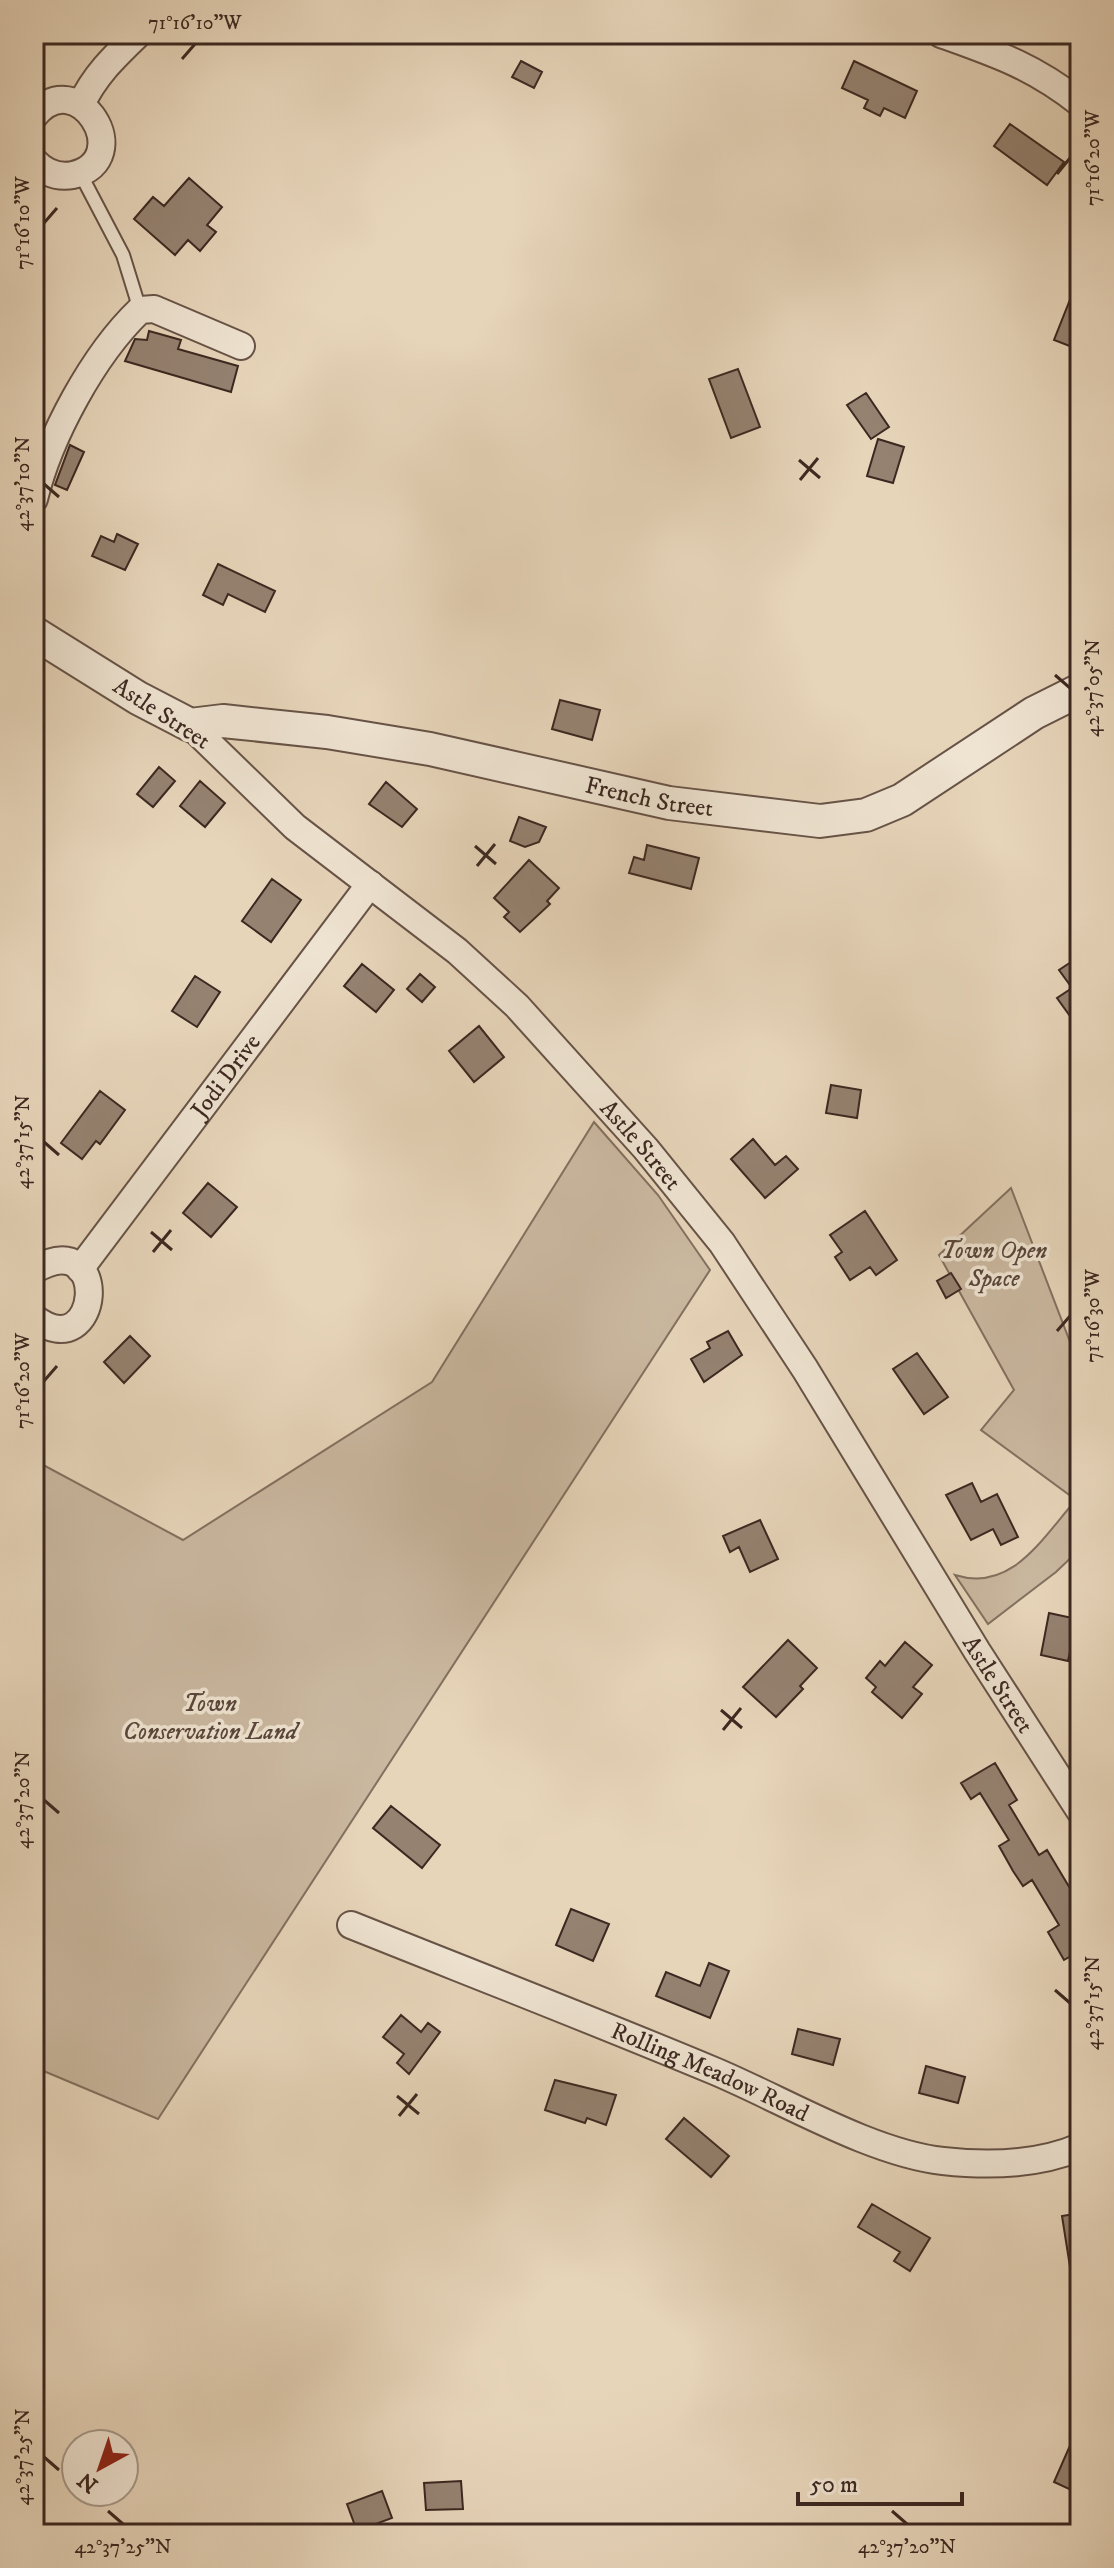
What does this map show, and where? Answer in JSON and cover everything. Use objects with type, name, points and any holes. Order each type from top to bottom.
[{"type":"street","points":[[81,105],[90,84],[138,34]]},
{"type":"street","points":[[941,34],[1017,61],[1046,77],[1080,103]]},
{"type":"street","points":[[34,116],[47,105],[58,101],[81,105],[98,122],[101,134],[97,157],[80,173],[56,176],[34,161]]},
{"type":"street","points":[[34,499],[43,460],[58,433],[96,366],[140,310],[154,309],[241,346]]},
{"type":"street","name":"Astle Street","points":[[34,633],[138,698],[190,725],[295,827],[457,951],[517,1006],[646,1149],[722,1243],[805,1369],[977,1651],[1080,1811]]},
{"type":"street","name":"French Street","points":[[190,725],[223,721],[327,732],[430,749],[669,803],[761,816],[840,820],[866,815],[902,800],[1034,713],[1080,690]]},
{"type":"street","name":"Jodi Drive","points":[[80,1269],[370,884]]},
{"type":"street","points":[[34,1270],[48,1262],[66,1262],[80,1269],[91,1289],[91,1302],[85,1315],[73,1324],[48,1327],[34,1318]]},
{"type":"street","name":"Rolling Meadow Road","points":[[351,1925],[699,2064],[873,2141],[941,2161],[1016,2162],[1057,2156],[1080,2147]]},
{"type":"lane","points":[[80,173],[123,255],[140,310]]},
{"type":"green space","name":"Town Conservation Land","points":[[594,1122],[658,1195],[710,1270],[158,2119],[34,2067],[34,1460],[183,1540],[432,1382]]},
{"type":"green space","name":"Town Open Space","points":[[1011,1188],[1080,1368],[1080,1549],[1056,1572],[988,1624],[955,1575],[975,1579],[1009,1569],[1038,1545],[1076,1500],[981,1430],[1014,1390],[939,1255]]},
{"type":"building","points":[[521,61],[542,72],[534,88],[512,77]]},
{"type":"building","points":[[854,61],[917,91],[905,118],[884,108],[880,116],[864,108],[868,100],[842,88]]},
{"type":"building","points":[[1010,124],[1064,162],[1047,185],[994,146]]},
{"type":"building","points":[[189,178],[222,207],[207,225],[216,232],[200,251],[188,240],[175,255],[134,219],[153,197],[164,206]]},
{"type":"building","points":[[1080,277],[1080,350],[1054,340]]},
{"type":"building","points":[[149,331],[181,340],[178,349],[238,366],[231,392],[125,361],[135,339],[147,340]]},
{"type":"building","points":[[738,369],[760,427],[731,438],[709,379]]},
{"type":"building","points":[[866,393],[889,427],[871,439],[847,405]]},
{"type":"building","points":[[878,439],[904,447],[893,483],[867,476]]},
{"type":"building","points":[[70,445],[84,452],[67,490],[55,485]]},
{"type":"building","points":[[117,534],[138,544],[125,570],[92,556],[101,536],[114,542]]},
{"type":"building","points":[[218,564],[275,591],[265,612],[228,594],[223,605],[203,595]]},
{"type":"building","points":[[560,700],[600,710],[592,740],[552,729]]},
{"type":"building","points":[[159,767],[175,781],[153,807],[137,794]]},
{"type":"building","points":[[200,781],[225,803],[205,827],[180,806]]},
{"type":"building","points":[[386,782],[417,809],[402,827],[369,804]]},
{"type":"building","points":[[519,817],[546,827],[539,842],[525,847],[510,841]]},
{"type":"building","points":[[647,845],[699,858],[691,889],[629,873],[634,857],[644,860]]},
{"type":"building","points":[[529,860],[559,888],[547,901],[550,904],[520,932],[504,917],[509,912],[494,898]]},
{"type":"building","points":[[272,879],[301,900],[271,942],[242,921]]},
{"type":"building","points":[[1080,956],[1080,1030],[1057,998],[1072,988],[1059,970]]},
{"type":"building","points":[[362,964],[394,990],[376,1012],[344,986]]},
{"type":"building","points":[[420,974],[435,987],[422,1002],[407,989]]},
{"type":"building","points":[[195,976],[220,992],[197,1027],[172,1011]]},
{"type":"building","points":[[479,1026],[504,1057],[474,1082],[449,1051]]},
{"type":"building","points":[[831,1085],[861,1090],[857,1118],[826,1113]]},
{"type":"building","points":[[100,1091],[125,1110],[100,1144],[96,1141],[82,1159],[61,1143]]},
{"type":"building","points":[[753,1139],[775,1165],[786,1156],[798,1169],[765,1198],[731,1159]]},
{"type":"building","points":[[208,1183],[237,1207],[211,1237],[183,1213]]},
{"type":"building","points":[[865,1211],[897,1260],[876,1275],[870,1267],[850,1280],[835,1257],[842,1252],[830,1235]]},
{"type":"building","points":[[951,1273],[961,1289],[946,1298],[937,1281]]},
{"type":"building","points":[[728,1331],[742,1355],[704,1382],[691,1359],[710,1348],[707,1342]]},
{"type":"building","points":[[130,1336],[150,1356],[124,1383],[104,1362]]},
{"type":"building","points":[[917,1353],[948,1397],[924,1414],[893,1369]]},
{"type":"building","points":[[972,1483],[981,1502],[997,1494],[1018,1537],[1001,1545],[993,1529],[971,1540],[946,1495]]},
{"type":"building","points":[[760,1520],[778,1559],[750,1572],[739,1547],[730,1552],[723,1536]]},
{"type":"building","points":[[1049,1613],[1077,1619],[1068,1661],[1041,1655]]},
{"type":"building","points":[[788,1640],[817,1668],[800,1686],[803,1689],[776,1717],[743,1687]]},
{"type":"building","points":[[905,1642],[932,1665],[913,1687],[922,1694],[902,1718],[872,1692],[876,1687],[866,1678],[880,1661],[885,1666]]},
{"type":"building","points":[[995,1763],[1017,1800],[1009,1805],[1039,1855],[1047,1850],[1080,1905],[1080,1951],[1064,1960],[1048,1932],[1059,1925],[1032,1880],[1023,1886],[1013,1871],[999,1846],[1009,1840],[980,1793],[971,1799],[961,1783]]},
{"type":"building","points":[[391,1806],[440,1845],[422,1868],[373,1828]]},
{"type":"building","points":[[571,1909],[609,1924],[593,1961],[556,1945]]},
{"type":"building","points":[[709,1963],[729,1971],[710,2018],[656,1996],[666,1972],[700,1986]]},
{"type":"building","points":[[401,2015],[421,2032],[428,2023],[440,2032],[409,2074],[397,2063],[404,2054],[383,2037]]},
{"type":"building","points":[[798,2029],[840,2039],[833,2065],[792,2054]]},
{"type":"building","points":[[926,2066],[965,2077],[958,2103],[919,2093]]},
{"type":"building","points":[[555,2080],[616,2095],[606,2125],[587,2118],[585,2123],[545,2110]]},
{"type":"building","points":[[684,2118],[729,2156],[711,2177],[666,2139]]},
{"type":"building","points":[[872,2204],[930,2238],[910,2271],[894,2261],[900,2252],[858,2227]]},
{"type":"building","points":[[1080,2213],[1080,2266],[1070,2267],[1062,2216]]},
{"type":"building","points":[[1080,2425],[1080,2494],[1054,2482]]},
{"type":"building","points":[[461,2481],[463,2509],[426,2510],[424,2483]]},
{"type":"building","points":[[382,2491],[392,2518],[357,2531],[347,2504]]}]
